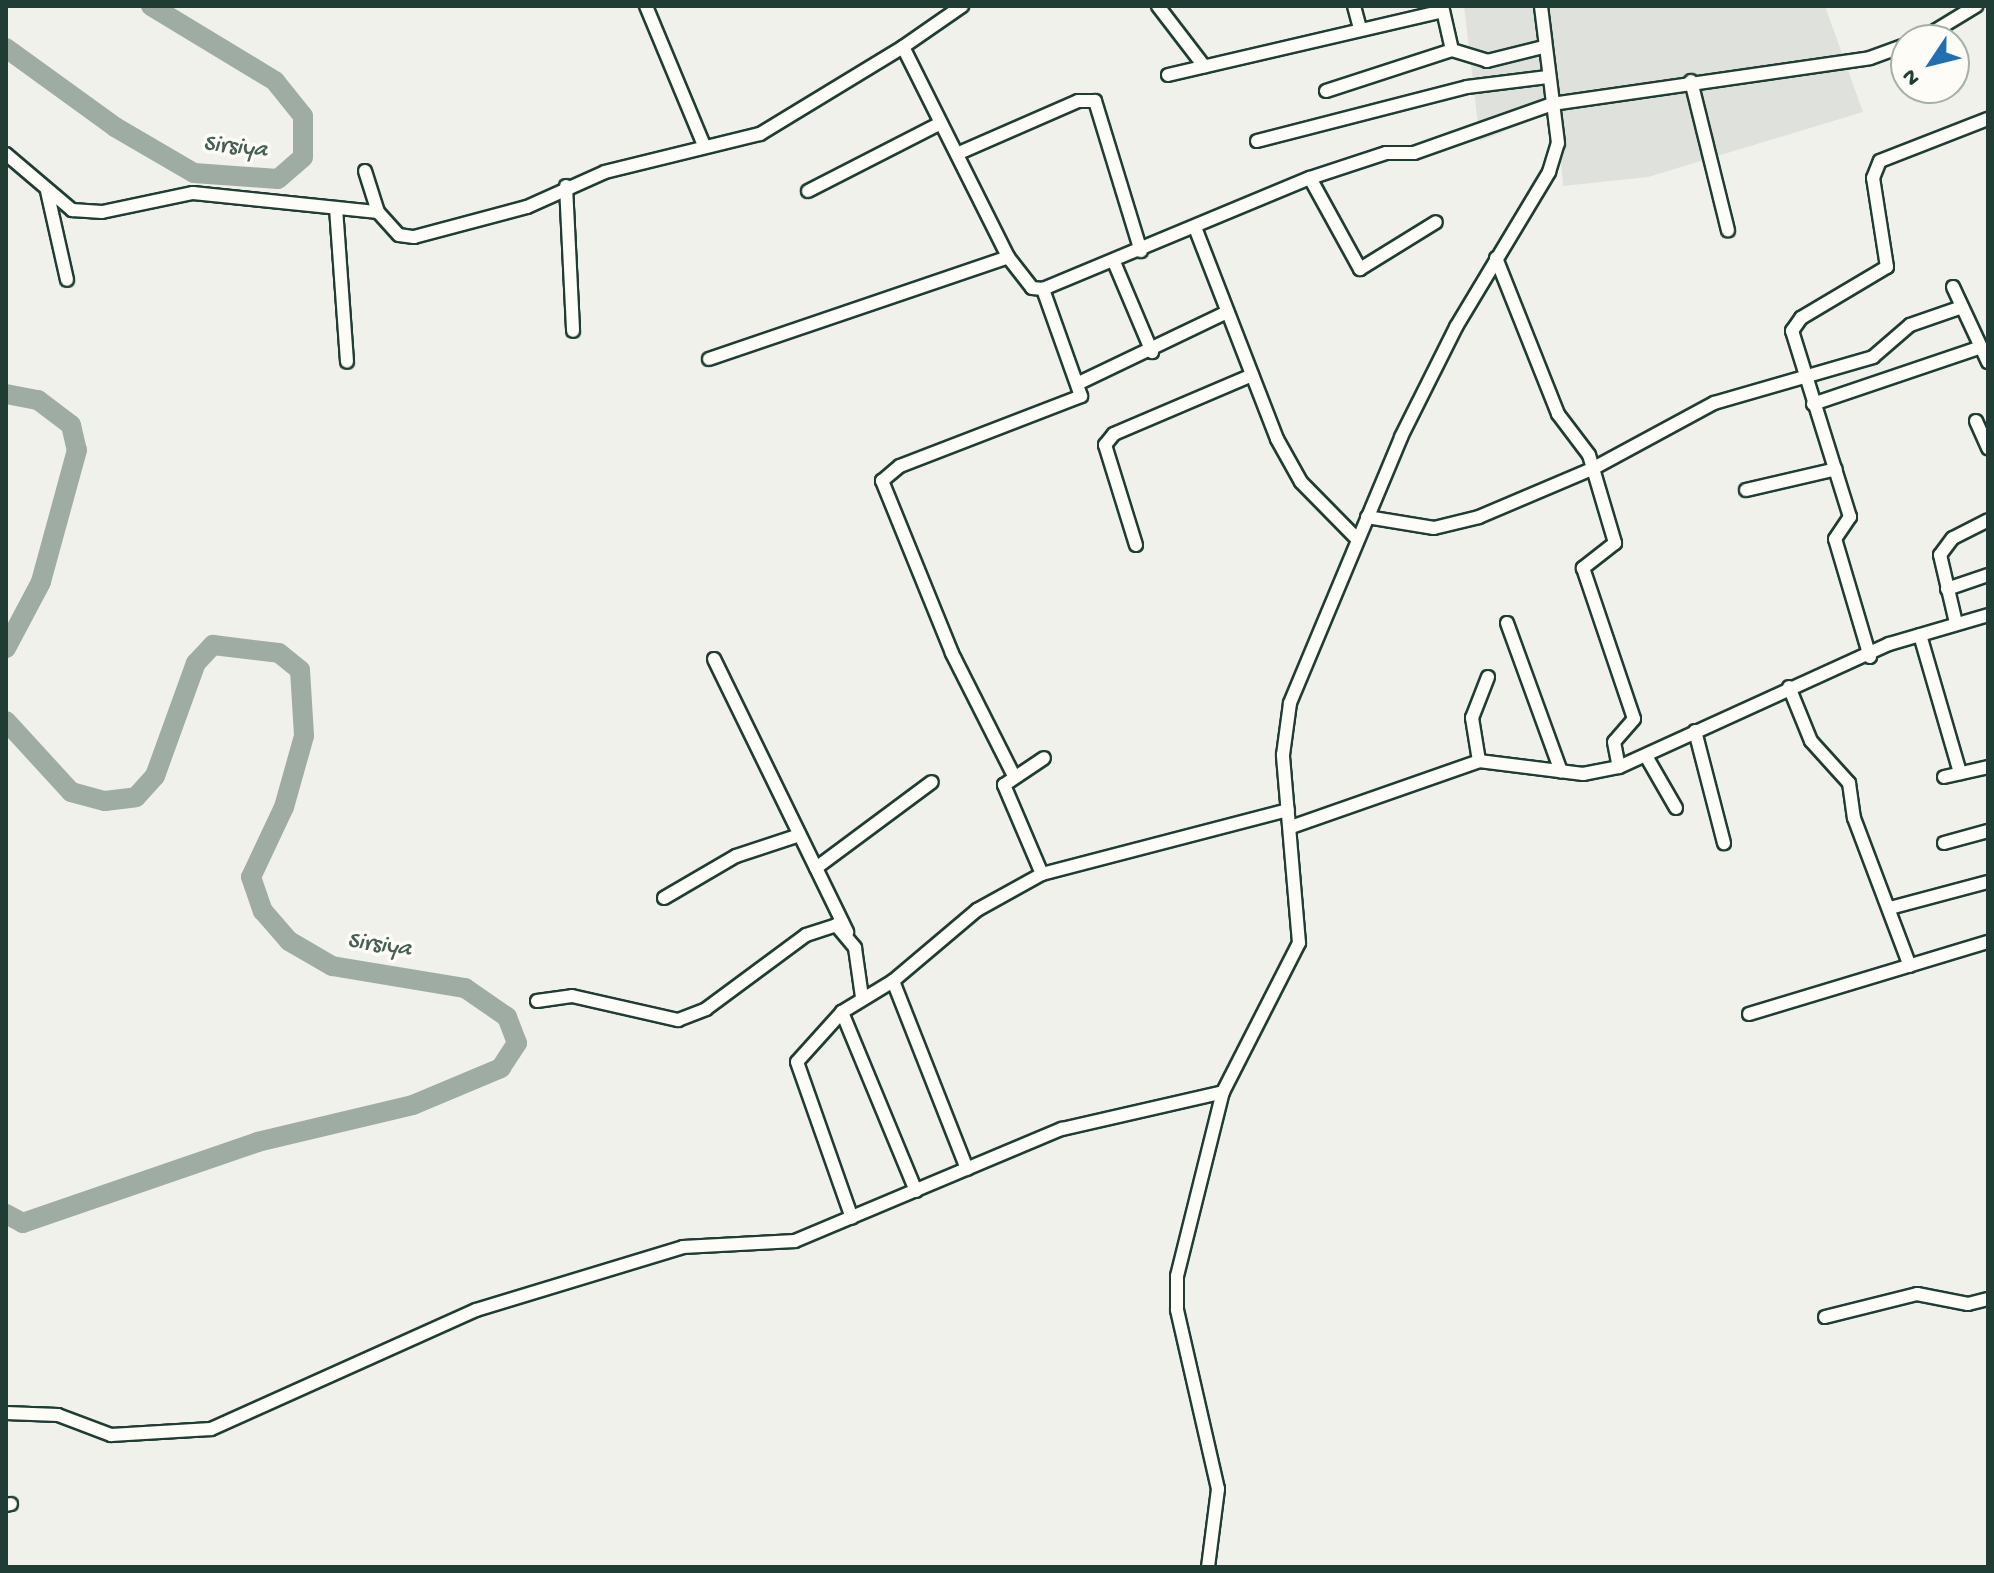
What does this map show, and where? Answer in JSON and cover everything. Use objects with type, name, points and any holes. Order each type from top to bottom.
[{"type":"street","points":[[646,6],[704,145]]},
{"type":"street","points":[[365,171],[378,212],[399,235],[414,237],[527,207],[566,186],[786,123],[962,6]]},
{"type":"street","points":[[1158,6],[1204,66]]},
{"type":"street","points":[[1354,6],[1360,28]]},
{"type":"street","points":[[1208,1567],[1218,1489],[1177,1310],[1177,1276],[1223,1092],[1299,943],[1283,755],[1290,703],[1367,517],[1496,258],[1549,172],[1558,143],[1543,47],[1541,6]]},
{"type":"street","points":[[1946,24],[1976,6]]},
{"type":"street","points":[[1168,75],[1442,8],[1452,50]]},
{"type":"street","points":[[903,47],[959,153],[1008,257],[1032,288],[1043,289],[1196,230],[1310,178],[1386,153],[1414,153],[1552,104],[1691,81],[1870,58],[1890,51]]},
{"type":"street","points":[[1326,91],[1452,50],[1487,61],[1543,47]]},
{"type":"street","points":[[1257,141],[1467,87],[1547,77]]},
{"type":"street","points":[[1691,81],[1728,230]]},
{"type":"street","points":[[959,153],[1078,101],[1095,101],[1141,251]]},
{"type":"street","points":[[1870,657],[1835,539],[1850,520],[1836,469],[1792,345],[1796,323],[1887,267],[1875,166],[1988,119]]},
{"type":"street","points":[[808,191],[941,123]]},
{"type":"street","points":[[6,154],[72,210],[102,212],[193,193],[378,212]]},
{"type":"street","points":[[1310,178],[1360,269],[1436,222]]},
{"type":"street","points":[[566,186],[573,331]]},
{"type":"street","points":[[46,188],[67,280]]},
{"type":"street","points":[[336,208],[347,362]]},
{"type":"street","points":[[1196,230],[1252,375],[1301,482],[1357,539]]},
{"type":"street","points":[[709,359],[1008,257]]},
{"type":"street","points":[[1496,258],[1558,414],[1592,469],[1615,543],[1583,568],[1634,719],[1614,742],[1619,767]]},
{"type":"street","points":[[1114,262],[1152,352]]},
{"type":"street","points":[[1953,287],[1988,362]]},
{"type":"street","points":[[1014,776],[952,653],[882,481],[900,466],[1068,404],[1081,396],[1079,383],[1043,289]]},
{"type":"street","points":[[1367,517],[1387,525],[1455,524],[1592,469],[1714,403],[1804,374],[1873,357],[1910,325],[1962,307]]},
{"type":"street","points":[[1079,383],[1152,352],[1227,312]]},
{"type":"street","points":[[1813,404],[1981,347]]},
{"type":"street","points":[[1136,545],[1105,445],[1114,434],[1252,375]]},
{"type":"street","points":[[1976,421],[1988,448]]},
{"type":"street","points":[[1746,490],[1836,469]]},
{"type":"street","points":[[1956,623],[1947,589],[1943,545],[1988,520]]},
{"type":"street","points":[[1947,589],[1988,575]]},
{"type":"street","points":[[1291,827],[1479,761],[1561,771],[1619,767],[1789,687],[1920,635],[1988,615]]},
{"type":"street","points":[[1507,623],[1561,771]]},
{"type":"street","points":[[1920,635],[1960,773]]},
{"type":"street","points":[[714,659],[847,932],[862,997]]},
{"type":"street","points":[[1479,761],[1472,718],[1488,677]]},
{"type":"street","points":[[1789,687],[1811,741],[1849,783],[1854,818],[1910,966]]},
{"type":"street","points":[[1695,731],[1724,843]]},
{"type":"street","points":[[1646,756],[1676,808]]},
{"type":"street","points":[[1042,874],[1005,796],[1014,776],[1044,758]]},
{"type":"street","points":[[1944,777],[1988,767]]},
{"type":"street","points":[[816,868],[932,782]]},
{"type":"street","points":[[852,1218],[797,1062],[842,1012],[862,997],[893,981],[977,910],[1042,874],[1288,810]]},
{"type":"street","points":[[1944,843],[1988,831]]},
{"type":"street","points":[[664,898],[736,856],[800,835]]},
{"type":"street","points":[[1890,908],[1988,882]]},
{"type":"street","points":[[537,1001],[572,996],[678,1020],[706,1009],[806,935],[836,925],[847,932]]},
{"type":"street","points":[[1749,1014],[1988,942]]},
{"type":"street","points":[[893,981],[967,1169]]},
{"type":"street","points":[[842,1012],[916,1191]]},
{"type":"street","points":[[6,1413],[58,1415],[111,1435],[211,1429],[476,1310],[647,1254],[705,1243],[771,1246],[852,1218],[1062,1129],[1223,1092]]},
{"type":"street","points":[[1825,1317],[1909,1295],[1968,1304],[1988,1299]]},
{"type":"shaded area","points":[[1464,6],[1825,6],[1863,112],[1648,177],[1563,186],[1557,110],[1480,141]]},
{"type":"waterway","name":"Sirsiya","points":[[6,48],[115,127],[194,173],[278,179],[303,157],[303,116],[275,81],[151,6]]},
{"type":"waterway","name":"Sirsiya","points":[[6,394],[38,400],[71,425],[77,450],[41,582],[6,648]]},
{"type":"waterway","name":"Sirsiya","points":[[6,721],[71,792],[105,801],[136,797],[155,776],[196,663],[213,645],[279,653],[300,670],[304,736],[284,807],[251,877],[263,911],[289,941],[332,966],[465,988],[507,1017],[517,1043],[501,1068],[413,1105],[258,1142],[23,1223],[6,1214]]}]
